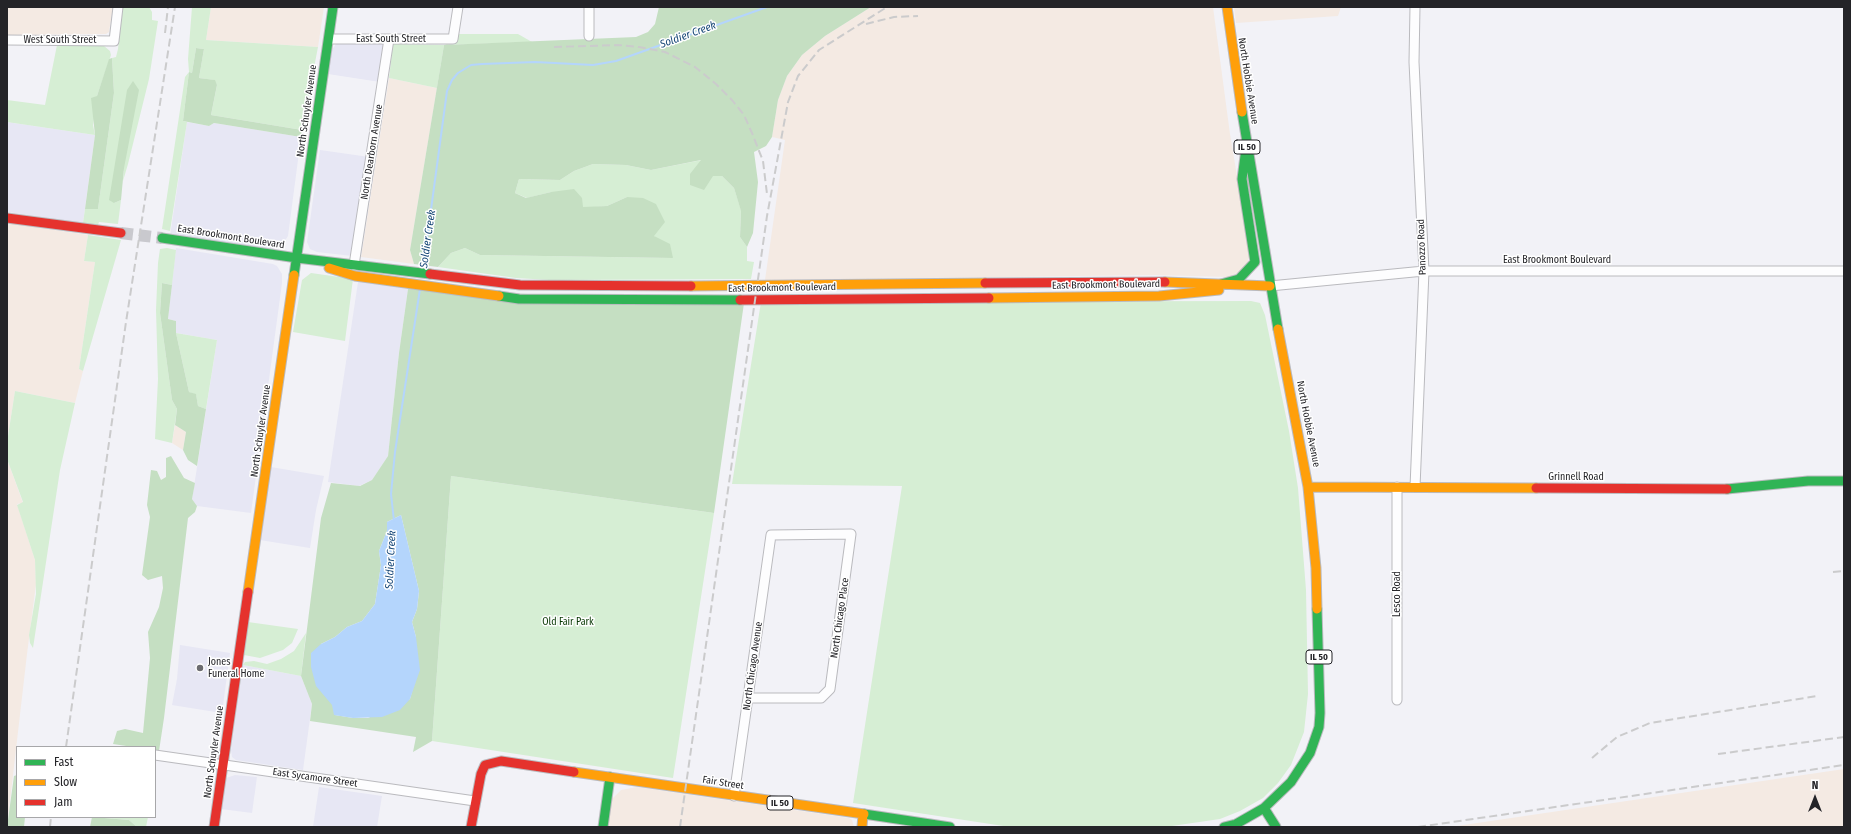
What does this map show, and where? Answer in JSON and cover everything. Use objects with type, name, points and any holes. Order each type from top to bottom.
[{"type":"main road","name":"North Schuyler Avenue","points":[[214,827],[333,7]]},
{"type":"main road","name":"North Hobbie Avenue","points":[[1227,7],[1233,59],[1270,286],[1308,487],[1316,568],[1320,698],[1318,727],[1310,753],[1303,767],[1283,791],[1264,808]]},
{"type":"main road","points":[[1221,284],[1239,279],[1255,262],[1242,179],[1247,144]]},
{"type":"main road","points":[[7,218],[121,232]]},
{"type":"main road","name":"East Brookmont Boulevard","points":[[162,238],[297,258],[520,285],[757,286],[1152,281],[1270,286]]},
{"type":"main road","name":"East Brookmont Boulevard","points":[[297,258],[353,275],[519,299],[756,300],[1159,296],[1270,286]]},
{"type":"main road","name":"Grinnell Road","points":[[1308,487],[1736,489],[1808,481],[1844,480]]},
{"type":"main road","name":"Fair Street","points":[[475,801],[480,774],[485,766],[492,762],[509,762],[950,827]]},
{"type":"main road","points":[[603,827],[610,777]]},
{"type":"main road","name":"IL 50","points":[[471,827],[475,801]]},
{"type":"main road","points":[[1264,808],[1276,827]]},
{"type":"main road","name":"IL 50","points":[[1224,827],[1236,824],[1264,808]]},
{"type":"main road","points":[[862,827],[863,814]]},
{"type":"street","name":"West South Street","points":[[7,40],[114,41],[118,7]]},
{"type":"street","name":"East South Street","points":[[328,39],[453,39],[458,7]]},
{"type":"street","points":[[589,7],[589,36]]},
{"type":"street","name":"Panozzo Road","points":[[1415,7],[1414,62],[1424,271],[1415,487]]},
{"type":"street","name":"North Dearborn Avenue","points":[[354,265],[390,39]]},
{"type":"street","name":"East Brookmont Boulevard","points":[[1270,286],[1424,271],[1844,271]]},
{"type":"street","name":"Lesco Road","points":[[1396,700],[1397,487]]},
{"type":"street","name":"North Chicago Avenue","points":[[734,796],[771,535],[851,534]]},
{"type":"street","name":"North Chicago Place","points":[[749,698],[821,698],[830,689],[851,534]]},
{"type":"street","name":"East Sycamore Street","points":[[156,754],[475,801]]},
{"type":"shaded area","points":[[7,7],[113,7],[109,32],[106,34],[7,35]]},
{"type":"shaded area","points":[[211,7],[324,7],[318,47],[206,40]]},
{"type":"shaded area","points":[[871,7],[1213,7],[1230,134],[1250,254],[1246,268],[1230,277],[1155,275],[765,280],[785,140],[772,137],[778,100],[787,76],[802,55],[825,36]]},
{"type":"shaded area","points":[[1234,7],[1341,7],[1338,16],[1236,23]]},
{"type":"shaded area","points":[[336,44],[385,44],[380,82],[328,74],[332,50]]},
{"type":"shaded area","points":[[389,78],[437,88],[410,250],[414,264],[361,257]]},
{"type":"shaded area","points":[[7,122],[95,135],[83,223],[7,212]]},
{"type":"shaded area","points":[[187,122],[209,126],[214,123],[301,137],[288,236],[282,245],[273,249],[170,236]]},
{"type":"shaded area","points":[[320,150],[376,158],[361,257],[317,252],[310,249],[307,242]]},
{"type":"shaded area","points":[[7,223],[88,235],[84,261],[95,262],[79,369],[83,371],[75,403],[15,391],[8,436],[7,459]]},
{"type":"shaded area","points":[[176,248],[273,264],[277,266],[282,274],[251,513],[197,506],[192,499],[217,340],[176,333],[176,321],[168,319]]},
{"type":"shaded area","points":[[358,282],[408,289],[399,353],[388,456],[372,480],[359,486],[328,482]]},
{"type":"shaded area","points":[[175,425],[186,432],[183,450],[172,443]]},
{"type":"shaded area","points":[[7,459],[23,503],[17,504],[35,560],[36,584],[7,827]]},
{"type":"shaded area","points":[[271,467],[324,476],[316,510],[310,548],[260,540]]},
{"type":"shaded area","points":[[180,645],[230,653],[222,713],[172,705],[177,679]]},
{"type":"shaded area","points":[[243,665],[301,676],[312,704],[303,770],[236,760],[232,757],[231,750]]},
{"type":"shaded area","points":[[1844,769],[1844,827],[1450,827]]},
{"type":"shaded area","points":[[235,775],[257,777],[252,813],[221,809],[226,778]]},
{"type":"shaded area","points":[[319,787],[382,796],[377,827],[313,827]]},
{"type":"shaded area","points":[[637,787],[849,818],[852,820],[854,827],[608,827],[612,799],[621,790]]},
{"type":"green space","points":[[122,7],[149,7],[152,12],[152,20],[158,21],[149,79],[128,164],[123,181],[124,168],[114,203],[121,200],[118,224],[99,222],[98,225],[83,223],[85,209],[98,209],[114,93],[112,58],[116,57],[118,49]]},
{"type":"green space","points":[[192,7],[211,7],[206,40],[318,47],[302,130],[211,115],[217,85],[214,80],[199,78],[204,49],[196,48],[192,73],[189,72],[188,59]]},
{"type":"green space","points":[[659,7],[871,7],[825,36],[802,55],[787,76],[778,100],[772,137],[766,146],[754,152],[758,182],[753,233],[747,247],[740,237],[741,211],[734,188],[722,176],[713,176],[704,190],[690,185],[690,174],[701,160],[651,170],[626,165],[593,164],[574,171],[560,180],[519,179],[515,193],[526,198],[551,192],[574,189],[582,198],[583,207],[607,206],[627,197],[643,198],[656,204],[665,222],[654,236],[670,244],[673,258],[480,255],[465,248],[451,253],[438,267],[414,264],[410,250],[444,45],[636,37],[648,32],[655,24]]},
{"type":"green space","points":[[459,34],[518,34],[532,42],[444,45],[456,41]]},
{"type":"green space","points":[[393,44],[444,45],[437,88],[389,78]]},
{"type":"green space","points":[[57,45],[104,46],[110,51],[111,55],[97,96],[93,125],[95,135],[7,122],[7,100],[45,105]]},
{"type":"green space","points":[[196,48],[204,49],[199,78],[215,80],[217,85],[211,115],[302,130],[301,137],[214,123],[209,126],[183,121],[189,72],[192,73]]},
{"type":"green space","points":[[112,58],[114,93],[98,209],[85,209],[95,135],[91,98],[97,96],[109,59]]},
{"type":"green space","points":[[189,72],[183,121],[187,122],[170,231],[162,229],[185,77]]},
{"type":"green space","points":[[133,81],[139,90],[124,168],[121,200],[114,203],[109,200],[127,90]]},
{"type":"green space","points":[[702,160],[713,176],[722,176],[734,188],[741,210],[740,237],[747,247],[747,261],[754,262],[751,279],[549,280],[516,278],[438,267],[451,253],[465,248],[480,255],[673,258],[654,236],[627,197],[607,206],[583,208],[551,192],[527,198],[515,193],[519,179],[560,180],[574,171],[593,164],[626,165],[651,170]]},
{"type":"green space","points":[[88,235],[121,240],[83,371],[79,369],[95,262],[84,261]]},
{"type":"green space","points":[[167,248],[176,250],[172,285],[162,283],[160,313],[172,400],[177,409],[172,443],[155,439],[158,379],[156,310],[158,263],[160,249]]},
{"type":"green space","points":[[311,273],[353,279],[345,341],[293,332],[302,280]]},
{"type":"green space","points":[[162,283],[172,285],[168,319],[176,321],[176,333],[189,392],[196,394],[198,406],[206,409],[197,466],[188,460],[183,450],[186,432],[175,425],[177,409],[172,400],[160,313]]},
{"type":"green space","points":[[408,289],[744,303],[714,513],[451,476],[432,741],[413,752],[416,737],[310,721],[312,704],[301,676],[321,518],[331,483],[360,486],[372,480],[388,456],[399,353]],"holes":[[[401,515],[419,591],[417,609],[412,622],[416,637],[414,684],[410,699],[368,718],[353,718],[335,715],[321,644],[335,637],[347,627],[362,621],[375,604],[381,565],[379,551],[387,531],[387,522]]]},
{"type":"green space","points":[[1251,301],[1260,303],[1265,315],[1289,431],[1298,488],[1306,590],[1308,694],[1304,732],[1291,765],[1278,783],[1263,798],[1240,811],[1220,819],[1165,827],[1010,827],[853,803],[902,486],[732,484],[761,302]]},
{"type":"green space","points":[[176,333],[217,340],[206,409],[198,406],[196,395],[189,392]]},
{"type":"green space","points":[[15,391],[75,403],[60,470],[33,648],[30,643],[29,635],[36,594],[35,560],[17,505],[23,502],[7,459],[8,436]]},
{"type":"green space","points":[[171,456],[184,478],[195,483],[192,499],[197,506],[195,512],[188,518],[159,751],[156,750],[156,746],[126,746],[113,744],[117,731],[125,729],[143,733],[150,658],[148,632],[159,607],[163,588],[162,576],[148,580],[142,575],[150,517],[147,505],[151,470],[157,471],[161,480],[166,477],[166,458]]},
{"type":"green space","name":"Old Fair Park","points":[[451,476],[714,513],[673,778],[432,741]]},
{"type":"green space","points":[[248,622],[298,629],[292,643],[283,650],[260,658],[244,655]]},
{"type":"green space","points":[[306,633],[301,676],[243,665],[245,662],[254,661],[267,664],[281,659],[294,651]]},
{"type":"green space","points":[[16,775],[16,818],[25,818],[24,827],[7,827],[14,776]]},
{"type":"green space","points":[[92,818],[104,818],[129,820],[137,827],[90,827]]},
{"type":"green space","points":[[105,818],[148,818],[146,827],[137,827],[129,820]]},
{"type":"water","points":[[401,515],[419,591],[417,609],[412,622],[416,637],[420,670],[410,699],[400,710],[382,717],[353,718],[334,715],[332,705],[316,686],[311,667],[311,653],[321,644],[335,637],[347,627],[362,621],[375,604],[381,565],[379,551],[387,531],[387,522]]},
{"type":"waterway","name":"Soldier Creek","points":[[423,269],[447,91],[452,80],[458,73],[471,65],[482,64],[535,62],[593,65],[616,61],[767,7]]},
{"type":"waterway","name":"Soldier Creek","points":[[394,521],[391,494],[395,452],[420,289]]},
{"type":"tunnel","points":[[121,233],[162,238]]},
{"type":"railway","points":[[165,33],[168,7]]},
{"type":"railway","points":[[66,746],[126,322],[175,7]]},
{"type":"railway","points":[[680,827],[767,216],[788,102],[798,76],[819,50],[887,7]]},
{"type":"railway","points":[[866,24],[894,17],[918,16]]},
{"type":"railway","points":[[554,47],[618,45],[639,47],[665,52],[695,67],[716,84],[744,115],[763,161],[767,194]]},
{"type":"railway","points":[[1833,572],[1844,571]]},
{"type":"railway","points":[[1592,758],[1617,737],[1650,723],[1817,696]]},
{"type":"railway","points":[[1718,754],[1844,737]]},
{"type":"railway","points":[[1418,827],[1844,765]]},
{"type":"railway","points":[[50,827],[51,818]]},
{"type":"traffic: fast","points":[[294,275],[333,7]]},
{"type":"traffic: fast","points":[[1242,112],[1278,329]]},
{"type":"traffic: fast","points":[[1221,284],[1239,279],[1255,262],[1242,179],[1245,156]]},
{"type":"traffic: fast","points":[[162,238],[297,258],[430,274]]},
{"type":"traffic: fast","points":[[499,296],[519,299],[740,300]]},
{"type":"traffic: fast","points":[[1727,489],[1808,481],[1844,481]]},
{"type":"traffic: fast","points":[[1224,827],[1236,824],[1264,808],[1291,782],[1310,753],[1319,727],[1320,713],[1317,609]]},
{"type":"traffic: fast","points":[[603,827],[610,777]]},
{"type":"traffic: fast","points":[[1264,808],[1276,827]]},
{"type":"traffic: fast","points":[[864,814],[950,827]]},
{"type":"traffic: slow","points":[[1227,7],[1242,112]]},
{"type":"traffic: slow","points":[[329,268],[355,276],[499,296]]},
{"type":"traffic: slow","points":[[248,592],[294,275]]},
{"type":"traffic: slow","points":[[1165,282],[1270,286]]},
{"type":"traffic: slow","points":[[691,286],[985,283]]},
{"type":"traffic: slow","points":[[989,298],[1159,296],[1219,290]]},
{"type":"traffic: slow","points":[[1278,329],[1308,487],[1316,568],[1317,609]]},
{"type":"traffic: slow","points":[[1308,487],[1536,488]]},
{"type":"traffic: slow","points":[[574,772],[864,814]]},
{"type":"traffic: slow","points":[[862,827],[863,814]]},
{"type":"traffic: jam","points":[[7,218],[121,233]]},
{"type":"traffic: jam","points":[[430,274],[520,285],[691,286]]},
{"type":"traffic: jam","points":[[985,283],[1165,282]]},
{"type":"traffic: jam","points":[[740,300],[989,298]]},
{"type":"traffic: jam","points":[[1536,488],[1727,489]]},
{"type":"traffic: jam","points":[[214,827],[248,592]]},
{"type":"traffic: jam","points":[[471,827],[481,774],[485,765],[501,761],[574,772]]},
{"type":"place","name":"Jones Funeral Home","points":[[200,668]]}]
